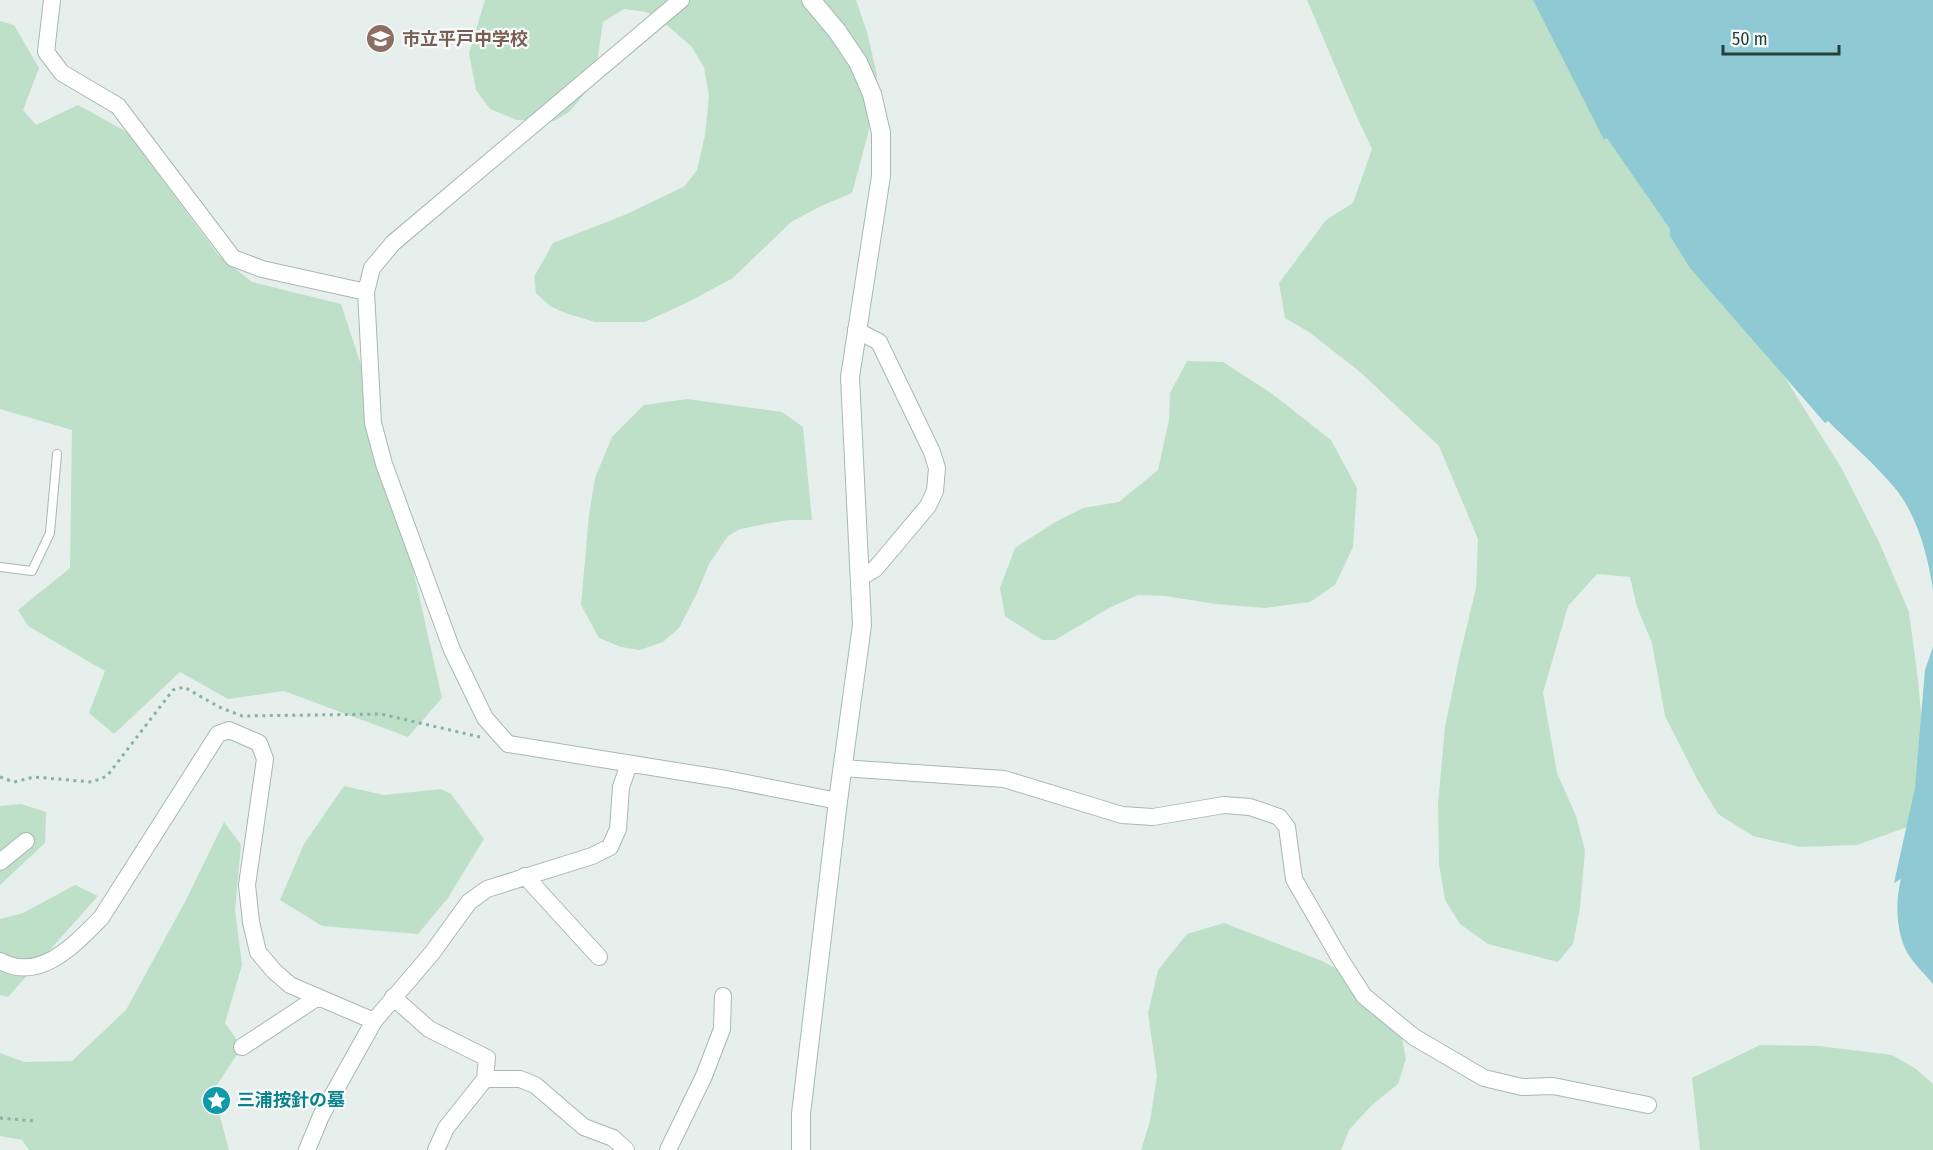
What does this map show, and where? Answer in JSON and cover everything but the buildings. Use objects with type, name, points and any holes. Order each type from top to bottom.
[{"type":"street","points":[[52,0],[46,52],[63,73],[118,106],[233,258],[262,269],[366,292]]},
{"type":"street","points":[[681,0],[393,243],[372,268],[366,292],[373,423],[384,464],[452,650],[485,718],[508,744],[726,779],[838,801]]},
{"type":"street","points":[[801,1150],[801,1114],[842,768],[862,625],[850,376],[881,176],[880,133],[872,94],[858,62],[837,31],[811,0]]},
{"type":"street","points":[[856,330],[879,342],[932,452],[937,468],[935,491],[928,506],[875,569],[861,577]]},
{"type":"street","points":[[0,961],[21,968],[50,962],[101,918],[218,734],[229,730],[259,743],[265,759],[247,885],[251,922],[258,952],[290,985],[374,1021]]},
{"type":"street","points":[[306,1150],[321,1116],[374,1021],[432,953],[469,902],[487,889],[592,856],[610,847],[618,829],[621,787],[629,764]]},
{"type":"street","points":[[842,768],[1004,779],[1122,815],[1153,817],[1224,805],[1250,807],[1279,817],[1287,827],[1294,879],[1339,957],[1364,996],[1414,1037],[1484,1078],[1522,1087],[1553,1086],[1648,1105]]},
{"type":"street","points":[[0,862],[26,841]]},
{"type":"street","points":[[525,876],[598,957]]},
{"type":"street","points":[[668,1150],[704,1076],[722,1029],[723,996]]},
{"type":"street","points":[[242,1047],[318,997]]},
{"type":"street","points":[[393,997],[429,1029],[487,1058],[485,1079],[446,1128],[436,1150]]},
{"type":"street","points":[[485,1079],[520,1079],[535,1085],[584,1127],[613,1138],[626,1150]]},
{"type":"lane","points":[[0,567],[32,571],[50,533],[57,454]]},
{"type":"path","points":[[0,777],[14,782],[34,777],[92,782],[107,776],[173,690],[184,687],[219,707],[242,716],[381,714],[508,744]]},
{"type":"path","points":[[0,1118],[35,1121]]},
{"type":"green space","points":[[485,0],[856,0],[867,32],[877,75],[868,134],[852,193],[791,222],[733,278],[645,322],[595,322],[550,306],[536,293],[534,277],[553,243],[627,214],[685,186],[697,170],[705,135],[709,96],[704,67],[691,46],[661,20],[646,12],[624,9],[603,22],[598,56],[588,90],[569,112],[554,121],[517,120],[490,109],[476,90],[469,53]]},
{"type":"green space","points":[[1307,0],[1540,0],[1759,336],[1842,469],[1879,542],[1909,612],[1918,680],[1925,758],[1916,824],[1857,845],[1800,847],[1753,836],[1718,814],[1697,779],[1665,716],[1652,643],[1637,607],[1630,577],[1597,574],[1568,606],[1543,693],[1557,773],[1576,816],[1585,850],[1580,908],[1573,944],[1558,962],[1488,944],[1460,924],[1445,900],[1439,864],[1438,804],[1445,727],[1476,588],[1478,539],[1439,446],[1360,372],[1309,332],[1285,318],[1279,283],[1326,220],[1353,203],[1372,149]]},
{"type":"green space","points":[[0,21],[14,25],[39,68],[23,110],[36,125],[78,105],[127,132],[219,256],[252,282],[341,304],[381,426],[442,698],[408,737],[284,691],[228,699],[180,672],[114,734],[89,713],[105,671],[28,626],[18,610],[70,568],[72,430],[0,409]]},
{"type":"green space","points":[[1187,361],[1223,362],[1271,393],[1331,440],[1357,488],[1353,547],[1335,585],[1310,602],[1265,608],[1138,595],[1111,607],[1055,640],[1042,640],[1005,616],[1000,588],[1015,548],[1057,521],[1083,508],[1119,502],[1158,470],[1169,420],[1170,393]]},
{"type":"green space","points":[[687,399],[782,412],[803,427],[812,520],[770,523],[740,529],[728,536],[709,564],[679,628],[663,642],[640,650],[621,647],[599,638],[581,605],[589,515],[595,478],[612,437],[644,405]]},
{"type":"green space","points":[[344,786],[384,795],[441,789],[451,794],[484,839],[448,898],[418,934],[322,926],[280,900],[304,844]]},
{"type":"green space","points":[[21,804],[46,812],[45,843],[0,885],[0,806]]},
{"type":"green space","points":[[224,822],[241,845],[235,910],[242,965],[225,1023],[242,1047],[213,1091],[229,1150],[29,1150],[22,1140],[0,1136],[0,1053],[24,1062],[72,1061],[126,1010],[186,900]]},
{"type":"green space","points":[[75,885],[98,896],[8,997],[0,995],[0,919],[23,913]]},
{"type":"green space","points":[[1224,923],[1322,961],[1364,983],[1385,1007],[1401,1033],[1406,1059],[1398,1084],[1371,1106],[1349,1130],[1341,1150],[1141,1150],[1150,1121],[1157,1076],[1148,1013],[1158,970],[1187,934]]},
{"type":"green space","points":[[1760,1045],[1819,1046],[1892,1055],[1916,1069],[1933,1084],[1933,1150],[1700,1150],[1692,1078]]},
{"type":"water","points":[[1533,0],[1933,0],[1933,590],[1920,536],[1902,498],[1870,461],[1828,421],[1825,423],[1690,268],[1670,236],[1670,229],[1607,138],[1604,140]]},
{"type":"water","points":[[1933,647],[1933,984],[1904,946],[1898,917],[1901,879],[1894,883],[1915,788],[1925,670]]},
{"type":"place","name":"市立平戸中学校","points":[[381,39]]},
{"type":"place","name":"三浦按針の墓","points":[[216,1100]]}]
